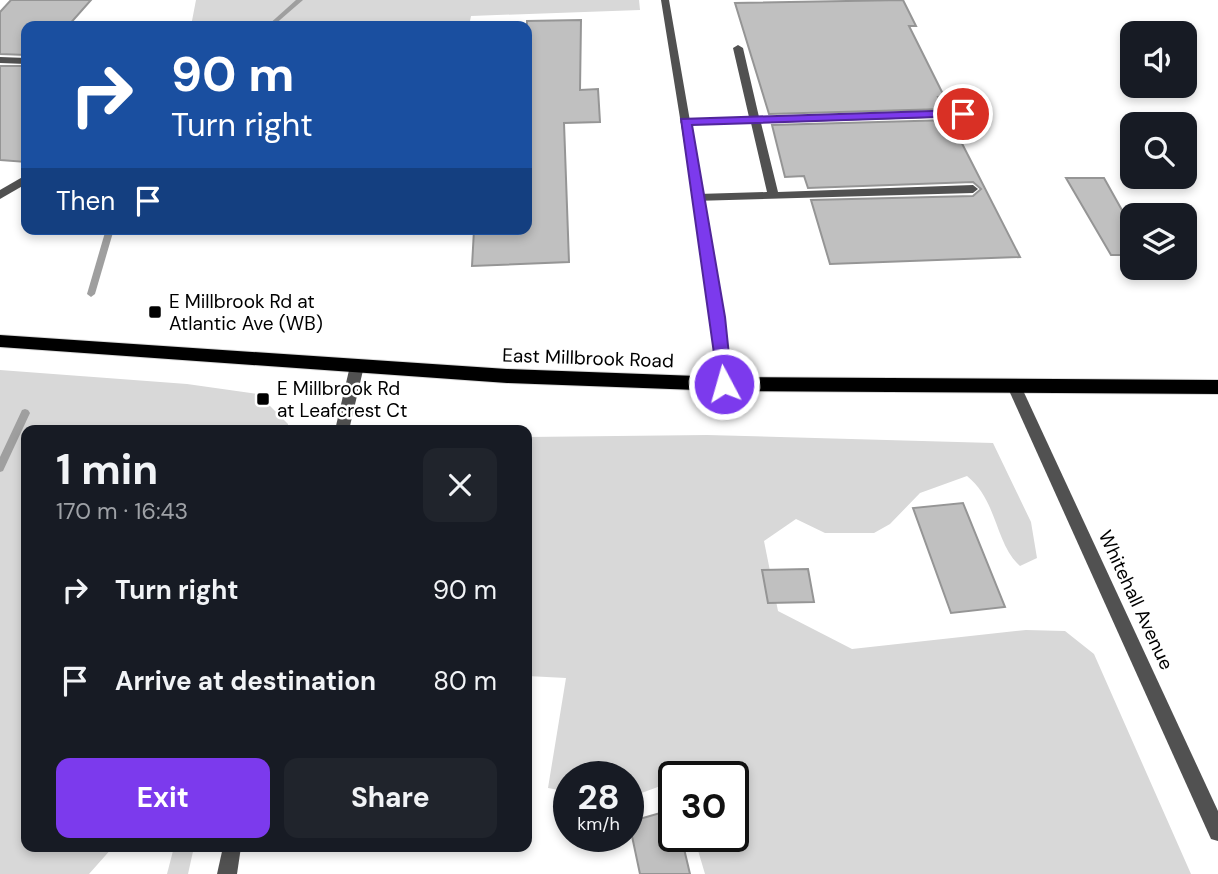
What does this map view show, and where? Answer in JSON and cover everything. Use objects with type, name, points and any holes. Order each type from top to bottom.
[{"type":"main road","name":"East Millbrook Road","points":[[0,341],[507,376],[724,384],[1218,387]]},
{"type":"street","points":[[665,0],[718,317],[724,384]]},
{"type":"street","points":[[738,48],[773,195]]},
{"type":"street","points":[[0,60],[21,61]]},
{"type":"street","points":[[685,122],[963,114]]},
{"type":"street","points":[[0,195],[21,182]]},
{"type":"street","points":[[698,198],[973,188]]},
{"type":"street","points":[[343,425],[358,366]]},
{"type":"street","name":"Whitehall Avenue","points":[[1014,386],[1218,832]]},
{"type":"street","points":[[227,874],[231,852]]},
{"type":"shaded area","points":[[196,0],[639,0],[640,10],[471,16],[470,21],[192,21]]},
{"type":"shaded area","points":[[0,370],[187,384],[258,394],[288,425],[21,425],[21,852],[109,852],[89,874],[0,874]]},
{"type":"shaded area","points":[[707,435],[993,443],[1031,522],[1037,558],[1020,566],[1012,557],[985,498],[967,476],[920,493],[890,524],[874,533],[825,533],[796,519],[764,541],[778,611],[852,649],[1026,630],[1065,631],[1094,654],[1191,874],[705,874],[698,852],[749,852],[749,761],[658,761],[658,787],[644,792],[644,761],[553,761],[553,789],[548,788],[566,678],[532,676],[532,437]]},
{"type":"shaded area","points":[[173,852],[193,852],[188,874],[167,874]]},
{"type":"building","points":[[11,0],[91,0],[72,21],[21,21],[21,55],[0,54],[0,12]]},
{"type":"building","points":[[903,0],[916,26],[909,26],[944,96],[938,97],[944,109],[769,114],[735,3]]},
{"type":"building","points":[[581,20],[580,90],[598,89],[600,122],[564,123],[569,262],[472,266],[474,235],[532,235],[532,21],[527,21]]},
{"type":"building","points":[[0,66],[21,66],[21,162],[0,160]]},
{"type":"building","points":[[950,120],[1020,257],[830,264],[811,200],[973,196],[981,189],[973,182],[808,188],[804,176],[785,177],[772,125]]},
{"type":"building","points":[[1066,178],[1104,178],[1120,207],[1120,255],[1111,255]]},
{"type":"building","points":[[963,503],[1005,607],[951,613],[913,508]]},
{"type":"building","points":[[808,569],[814,602],[768,603],[762,570]]},
{"type":"building","points":[[658,814],[658,852],[685,852],[690,874],[640,874],[635,852],[644,852],[644,818]]},
{"type":"waterway","points":[[276,21],[300,0]]},
{"type":"waterway","points":[[91,294],[108,235]]},
{"type":"waterway","points":[[0,468],[25,413]]},
{"type":"place","name":"E Millbrook Rd at Atlantic Ave (WB)","points":[[155,312]]},
{"type":"place","name":"E Millbrook Rd at Leafcrest Ct","points":[[263,399]]},
{"type":"route","points":[[724,384],[718,317],[685,122],[963,114]]}]
